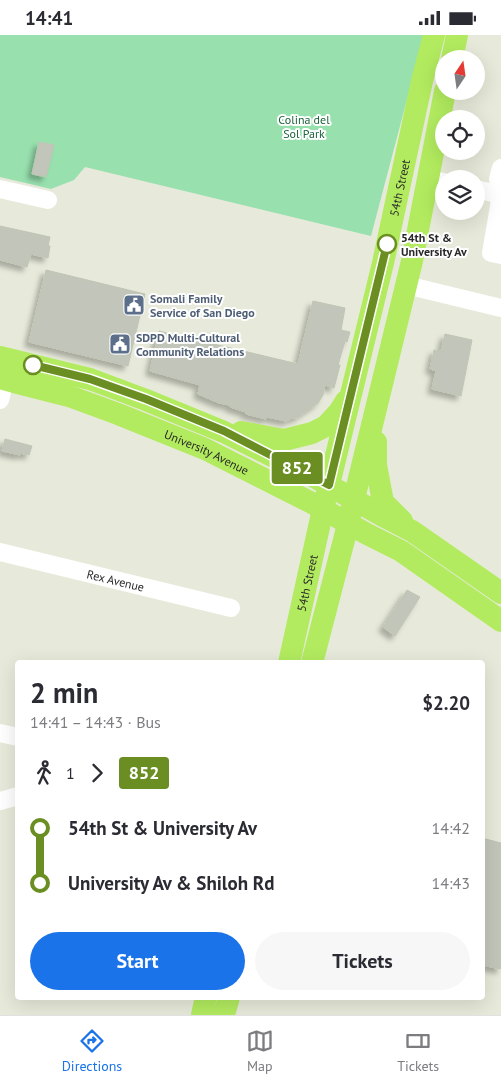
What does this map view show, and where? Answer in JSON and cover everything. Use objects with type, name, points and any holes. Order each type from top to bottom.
[{"type":"main road","name":"54th Street","points":[[290,660],[323,509],[384,263],[422,81],[434,35]]},
{"type":"main road","points":[[454,50],[457,35]]},
{"type":"main road","name":"54th Street","points":[[437,170],[443,100]]},
{"type":"main road","name":"54th Street","points":[[313,660],[412,261],[435,183]]},
{"type":"main road","name":"University Avenue","points":[[3,374],[90,379],[146,399],[224,431],[329,485],[380,515],[412,531],[501,593]]},
{"type":"main road","name":"University Avenue","points":[[3,374],[14,383],[69,396],[205,449],[401,551],[501,621]]},
{"type":"main road","points":[[224,431],[284,440],[312,433],[326,426],[352,391]]},
{"type":"main road","points":[[378,401],[376,465],[383,502],[412,531]]},
{"type":"main road","points":[[202,1015],[205,1000]]},
{"type":"main road","points":[[224,1015],[227,1000]]},
{"type":"street","points":[[496,254],[501,195],[498,179],[501,168]]},
{"type":"street","points":[[0,189],[48,200]]},
{"type":"street","points":[[485,191],[501,195]]},
{"type":"street","points":[[406,285],[501,308]]},
{"type":"street","name":"Rex Avenue","points":[[0,552],[232,609]]},
{"type":"street","points":[[0,733],[15,736]]},
{"type":"street","points":[[0,801],[15,797]]},
{"type":"green space","name":"Colina del Sol Park","points":[[0,35],[424,35],[371,236],[85,167],[74,180],[51,189],[0,177]]},
{"type":"building","points":[[39,142],[54,145],[46,177],[32,174]]},
{"type":"building","points":[[0,226],[50,237],[48,258],[31,254],[27,267],[0,260]]},
{"type":"building","points":[[46,270],[145,294],[128,366],[29,342]]},
{"type":"building","points":[[313,301],[345,308],[341,330],[350,332],[347,342],[345,341],[338,365],[340,365],[334,388],[325,385],[323,395],[318,403],[296,418],[286,421],[246,414],[246,412],[230,407],[230,405],[219,403],[198,394],[200,385],[150,371],[159,331],[298,364]]},
{"type":"building","points":[[445,334],[472,340],[461,396],[432,389],[436,371],[430,369],[434,350],[441,351]]},
{"type":"building","points":[[5,439],[32,446],[29,455],[2,451]]},
{"type":"building","points":[[407,590],[420,597],[395,636],[383,627]]},
{"type":"building","points":[[485,839],[501,843],[501,969],[485,966]]},
{"type":"bus line","name":"852","points":[[33,365],[90,379],[146,399],[224,431],[329,485],[384,263],[387,244]]},
{"type":"place","name":"54th St & University Av","points":[[387,244]]},
{"type":"place","name":"Somali Family Service of San Diego","points":[[134,305]]},
{"type":"place","name":"SDPD Multi-Cultural Community Relations","points":[[120,344]]}]
